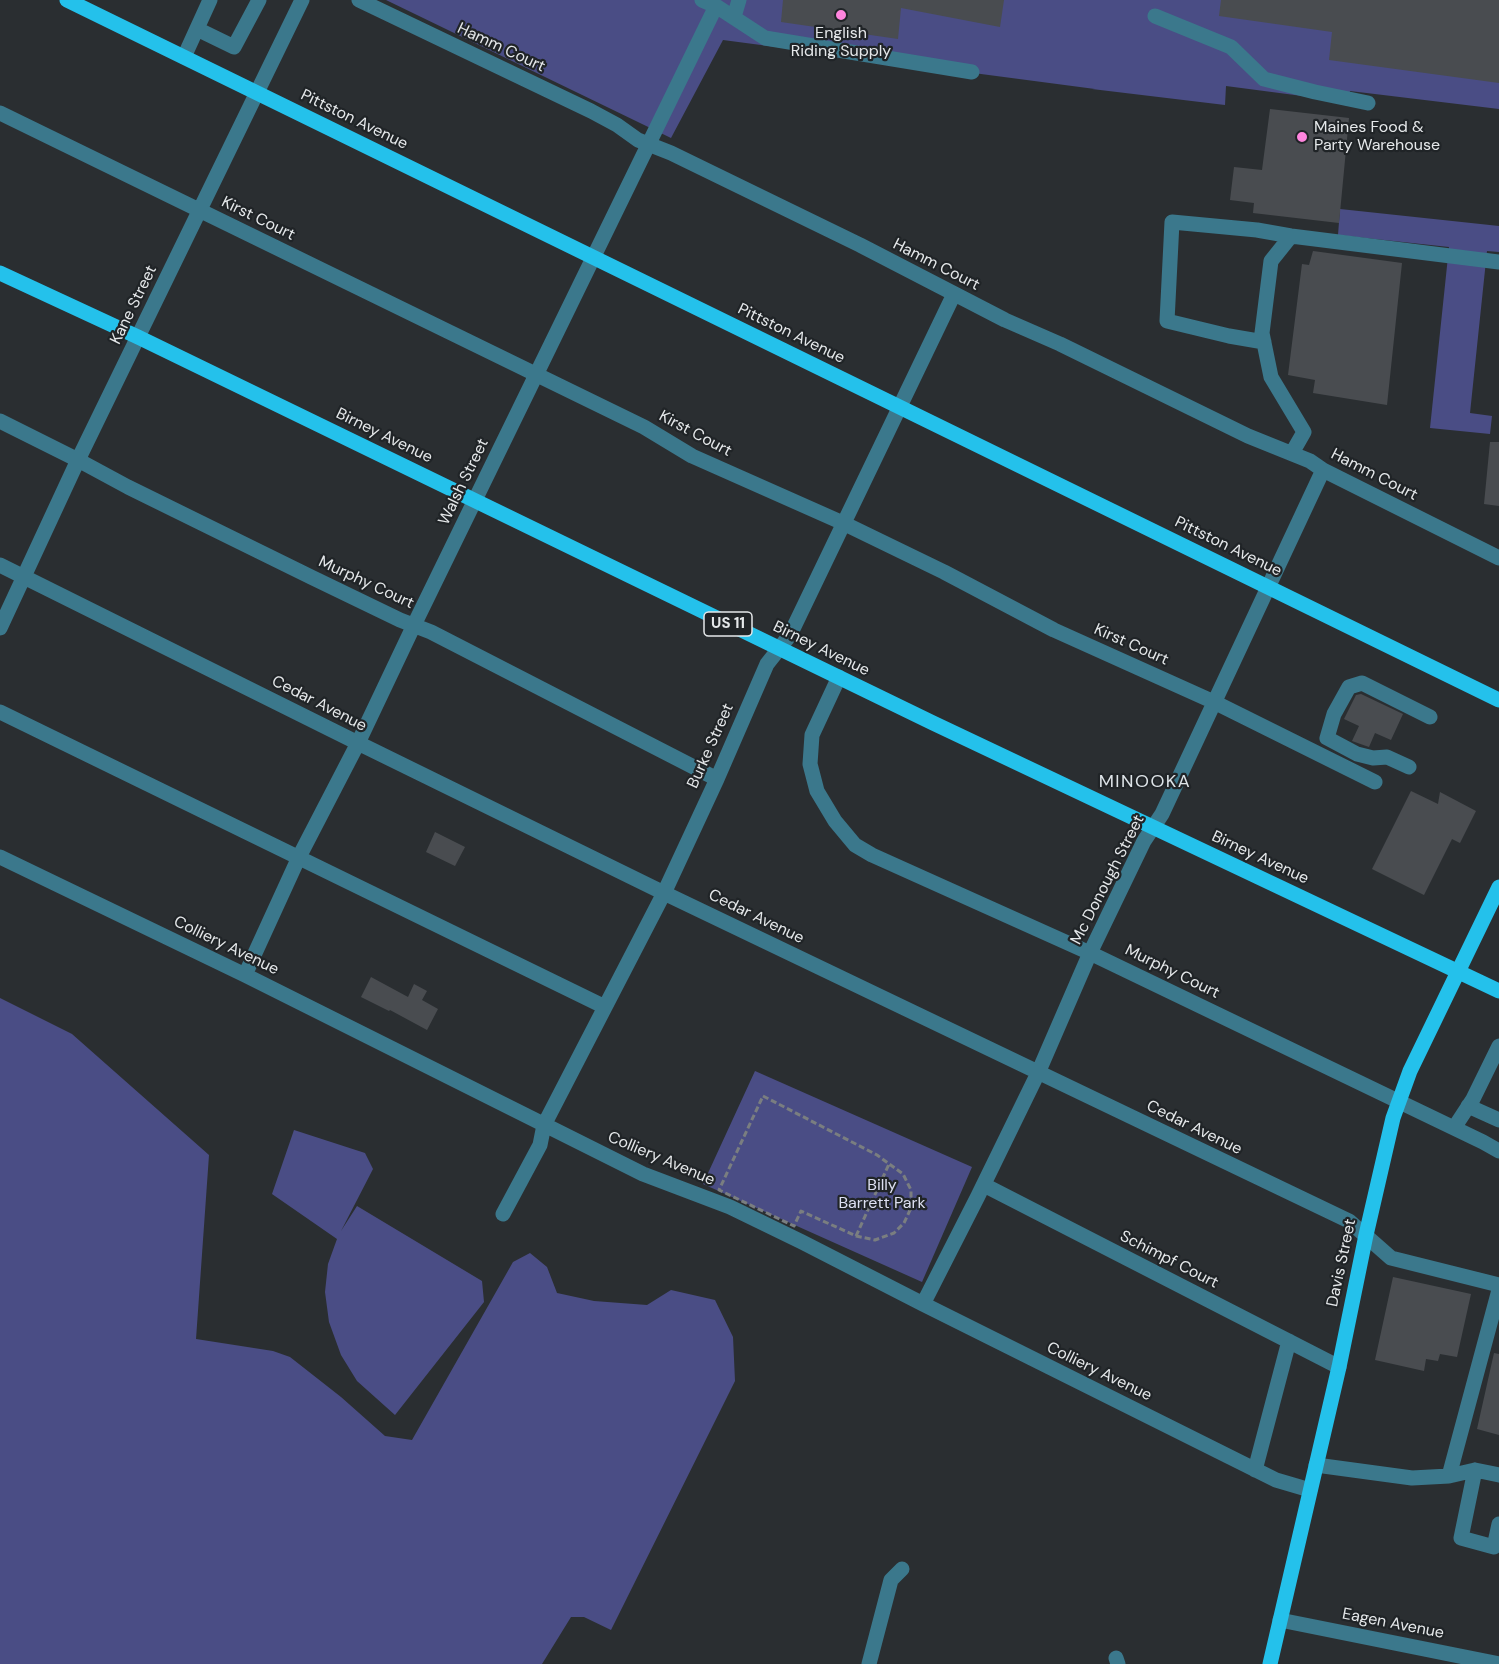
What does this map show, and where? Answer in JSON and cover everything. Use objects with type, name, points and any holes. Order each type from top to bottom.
[{"type":"main road","name":"Pittston Avenue","points":[[67,0],[1499,700]]},
{"type":"main road","name":"Birney Avenue","points":[[0,273],[138,337],[839,677],[1499,991]]},
{"type":"main road","name":"Davis Street","points":[[1270,1664],[1398,1101],[1410,1071],[1499,887]]},
{"type":"street","points":[[184,57],[210,0]]},
{"type":"street","points":[[197,29],[234,47],[259,0]]},
{"type":"street","name":"Kane Street","points":[[0,628],[78,460],[302,0]]},
{"type":"street","name":"Hamm Court","points":[[359,0],[591,111],[638,140],[649,143],[860,245],[1005,320],[1060,344],[1248,436],[1310,461],[1323,470],[1499,558]]},
{"type":"street","points":[[734,17],[739,0]]},
{"type":"street","points":[[709,3],[765,38],[972,72]]},
{"type":"street","name":"Walsh Street","points":[[245,975],[300,857],[358,743],[649,143],[709,3]]},
{"type":"street","points":[[1155,16],[1231,47],[1264,79],[1368,103]]},
{"type":"street","name":"Kirst Court","points":[[0,113],[644,427],[692,456],[843,523],[944,572],[1054,630],[1214,702],[1375,782]]},
{"type":"street","points":[[1264,342],[1167,321],[1172,222],[1257,230],[1499,262]]},
{"type":"street","points":[[1291,236],[1271,261],[1262,333],[1271,377],[1304,432],[1292,453]]},
{"type":"street","name":"Burke Street","points":[[503,1214],[540,1145],[544,1125],[664,893],[767,664],[790,635],[954,294]]},
{"type":"street","name":"Murphy Court","points":[[0,421],[300,572],[414,625],[717,778]]},
{"type":"street","name":"Mc Donough Street","points":[[923,1304],[1038,1073],[1090,953],[1142,846],[1163,811],[1323,470]]},
{"type":"street","name":"Cedar Avenue","points":[[0,565],[664,893],[1349,1221],[1391,1258],[1499,1285]]},
{"type":"street","name":"Murphy Court","points":[[839,677],[812,735],[810,764],[817,791],[835,822],[855,845],[872,855],[1090,953],[1499,1151]]},
{"type":"street","points":[[1409,767],[1387,757],[1373,758],[1357,754],[1327,738],[1334,714],[1349,687],[1362,683],[1430,717]]},
{"type":"street","points":[[0,712],[605,1007]]},
{"type":"street","name":"Colliery Avenue","points":[[0,857],[245,975],[643,1174],[730,1207],[802,1242],[1255,1470],[1276,1480],[1310,1490]]},
{"type":"street","points":[[1454,1128],[1499,1046]]},
{"type":"street","points":[[1468,1106],[1499,1120]]},
{"type":"street","name":"Schimpf Court","points":[[984,1185],[1339,1366]]},
{"type":"street","points":[[1449,1476],[1499,1290]]},
{"type":"street","points":[[1255,1470],[1289,1341]]},
{"type":"street","points":[[1316,1465],[1412,1478],[1449,1476],[1475,1470],[1499,1476]]},
{"type":"street","points":[[1475,1470],[1461,1538],[1494,1547],[1499,1524]]},
{"type":"street","points":[[869,1664],[891,1580],[902,1569]]},
{"type":"street","name":"Eagen Avenue","points":[[1280,1620],[1499,1664]]},
{"type":"path","points":[[763,1096],[889,1163],[903,1174],[911,1190],[911,1208],[904,1223],[894,1233],[875,1240],[856,1236],[801,1211],[794,1226],[719,1190],[763,1096]]},
{"type":"path","points":[[856,1236],[889,1163]]},
{"type":"green space","points":[[386,0],[1499,0],[1499,109],[1350,91],[1348,102],[1226,86],[1225,105],[723,40],[671,138]]},
{"type":"green space","points":[[1340,209],[1499,226],[1499,252],[1487,251],[1470,413],[1492,416],[1490,434],[1430,428],[1449,247],[1338,235]]},
{"type":"green space","points":[[0,998],[72,1034],[209,1155],[196,1339],[273,1351],[290,1357],[341,1397],[385,1436],[412,1440],[513,1262],[530,1253],[547,1267],[557,1293],[594,1301],[647,1305],[671,1290],[715,1300],[733,1337],[735,1381],[611,1630],[584,1617],[571,1617],[542,1664],[0,1664]]},
{"type":"green space","name":"Billy Barrett Park","points":[[755,1071],[972,1167],[922,1282],[703,1184]]},
{"type":"green space","points":[[294,1130],[365,1153],[373,1169],[341,1231],[357,1206],[482,1281],[484,1302],[395,1415],[357,1381],[341,1355],[329,1322],[325,1292],[328,1264],[337,1239],[272,1194]]},
{"type":"building","name":"English Riding Supply","points":[[783,0],[1004,0],[1000,27],[901,8],[898,39],[781,22]]},
{"type":"building","points":[[1221,0],[1499,0],[1499,83],[1329,60],[1332,32],[1219,16]]},
{"type":"building","points":[[1270,109],[1349,118],[1339,223],[1253,213],[1254,203],[1230,200],[1234,167],[1262,170]]},
{"type":"building","points":[[1313,251],[1402,263],[1387,405],[1313,393],[1315,380],[1288,375],[1302,264],[1309,265]]},
{"type":"building","points":[[1490,442],[1499,442],[1499,506],[1484,504]]},
{"type":"building","points":[[1361,694],[1403,714],[1391,740],[1375,733],[1369,747],[1352,741],[1359,726],[1344,719],[1356,695]]},
{"type":"building","points":[[1411,791],[1438,804],[1440,792],[1476,811],[1460,843],[1452,839],[1424,895],[1372,869]]},
{"type":"building","points":[[435,832],[465,847],[455,866],[426,852]]},
{"type":"building","points":[[371,977],[408,997],[414,984],[427,991],[422,1000],[438,1009],[427,1030],[361,997]]},
{"type":"building","points":[[1393,1277],[1471,1294],[1457,1357],[1440,1354],[1438,1361],[1426,1359],[1424,1371],[1375,1360]]},
{"type":"building","points":[[1494,1353],[1499,1354],[1499,1435],[1477,1429]]},
{"type":"place","name":"English Riding Supply","points":[[841,15]]},
{"type":"place","name":"Maines Food & Party Warehouse","points":[[1302,137]]},
{"type":"district","name":"MINOOKA","points":[[1145,782]]}]
